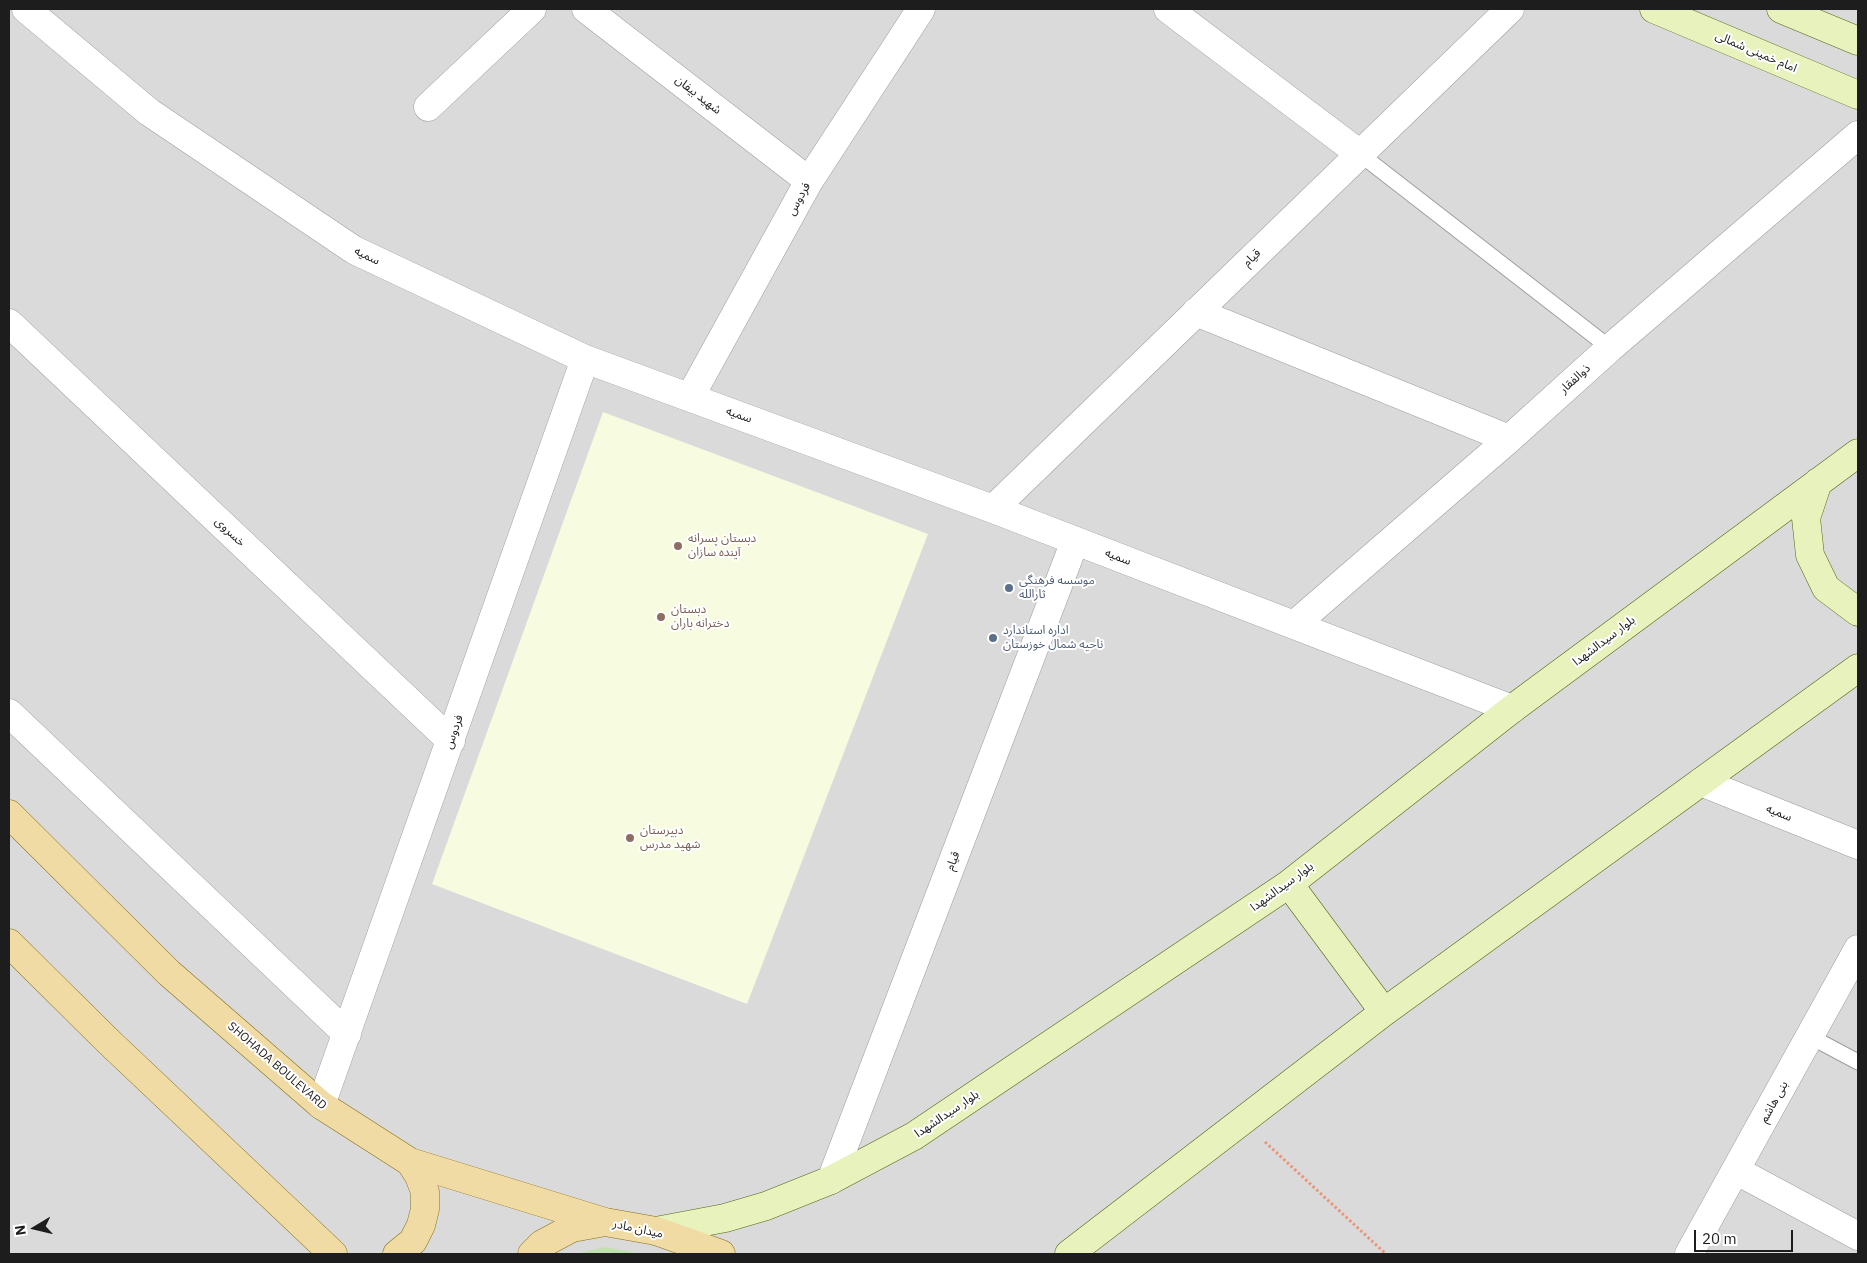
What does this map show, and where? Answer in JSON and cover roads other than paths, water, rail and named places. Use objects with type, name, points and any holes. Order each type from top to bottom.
[{"type":"main road","name":"امام خمینی شمالی","points":[[1654,9],[1858,95]]},
{"type":"main road","points":[[1781,9],[1858,41]]},
{"type":"main road","name":"بلوار سیدالشهدا","points":[[656,1231],[725,1218],[766,1206],[831,1180],[914,1136],[1289,884],[1512,709],[1858,453]]},
{"type":"main road","points":[[1818,482],[1806,518],[1810,555],[1826,588],[1858,612]]},
{"type":"main road","points":[[1069,1254],[1384,1012],[1858,668]]},
{"type":"main road","name":"SHOHADA BOULEVARD","points":[[9,814],[169,972],[321,1106],[410,1162],[604,1222]]},
{"type":"main road","points":[[1289,884],[1384,1012]]},
{"type":"main road","points":[[9,944],[109,1042],[333,1254]]},
{"type":"main road","points":[[397,1254],[413,1241],[421,1225],[425,1209],[425,1192],[419,1176],[410,1162]]},
{"type":"main road","name":"میدان مادر","points":[[532,1254],[542,1244],[572,1228],[604,1222],[656,1231],[721,1254]]},
{"type":"street","name":"سمیه","points":[[26,9],[149,112],[354,250],[585,359],[993,508],[1512,709]]},
{"type":"street","points":[[428,107],[532,9]]},
{"type":"street","name":"شهید بیفان","points":[[586,9],[809,181]]},
{"type":"street","name":"فردوس","points":[[690,397],[809,181],[921,9]]},
{"type":"street","points":[[1168,9],[1360,154]]},
{"type":"street","name":"قیام","points":[[993,508],[1510,9]]},
{"type":"street","name":"ذوالفقار","points":[[1294,625],[1610,348],[1858,135]]},
{"type":"street","points":[[1196,312],[1508,439]]},
{"type":"street","name":"خسروی","points":[[9,323],[451,741]]},
{"type":"street","name":"فردوس","points":[[321,1106],[585,359]]},
{"type":"street","name":"قیام","points":[[831,1180],[1075,541]]},
{"type":"street","points":[[9,713],[347,1034]]},
{"type":"street","name":"سمیه","points":[[1700,782],[1858,845]]},
{"type":"street","name":"بنی هاشم","points":[[1689,1254],[1858,949]]},
{"type":"street","points":[[1736,1171],[1858,1236]]},
{"type":"lane","points":[[1360,154],[1610,348]]},
{"type":"lane","points":[[1811,1036],[1858,1062]]},
{"type":"place","name":"دبستان پسرانه آینده سازان","points":[[678,546]]},
{"type":"place","name":"موسسه فرهنگی ثارالله","points":[[1009,588]]},
{"type":"place","name":"دبستان دخترانه باران","points":[[661,617]]},
{"type":"place","name":"اداره استاندارد ناحیه شمال خوزستان","points":[[993,638]]},
{"type":"place","name":"دبیرستان شهید مدرس","points":[[630,838]]}]
